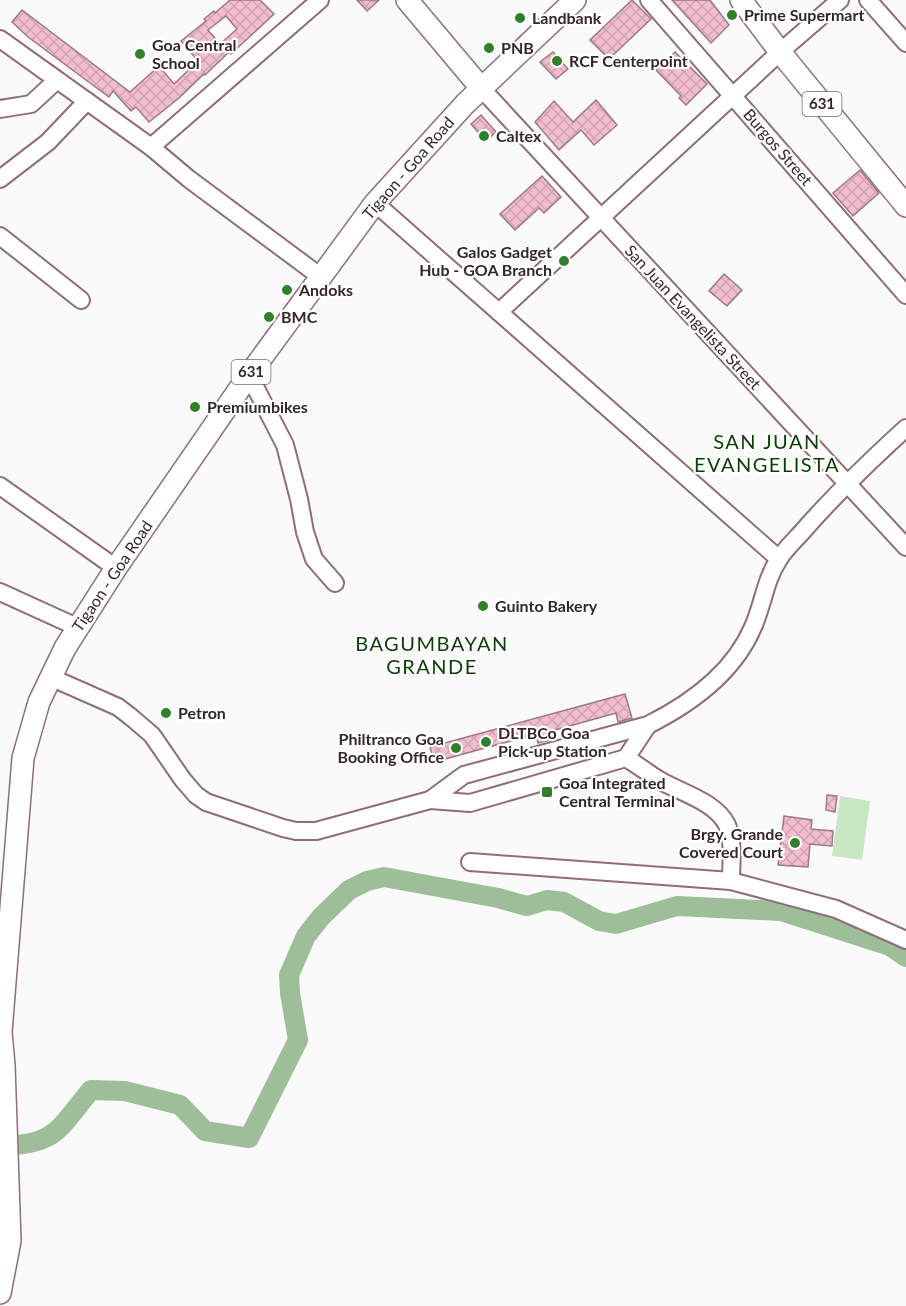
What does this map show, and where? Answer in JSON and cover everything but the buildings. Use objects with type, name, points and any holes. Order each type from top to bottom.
[{"type":"main road","points":[[407,0],[481,87]]},
{"type":"main road","name":"Tigaon - Goa Road","points":[[0,1293],[10,1241],[9,1173],[1,1032],[23,758],[35,712],[50,677],[77,627],[116,568],[249,375],[375,202],[481,87],[575,0]]},
{"type":"main road","name":"631","points":[[741,0],[780,52],[906,206]]},
{"type":"street","points":[[151,147],[320,0]]},
{"type":"street","name":"Burgos Street","points":[[649,0],[906,295]]},
{"type":"street","points":[[499,312],[780,52],[840,0]]},
{"type":"street","points":[[868,0],[906,42]]},
{"type":"street","points":[[0,39],[151,147],[189,179],[321,277]]},
{"type":"street","points":[[0,109],[31,104],[57,80]]},
{"type":"street","name":"San Juan Evangelista Street","points":[[481,87],[906,547]]},
{"type":"street","points":[[0,179],[48,142],[87,101]]},
{"type":"street","points":[[375,202],[779,559]]},
{"type":"street","points":[[0,236],[81,300]]},
{"type":"street","points":[[249,375],[285,445],[305,532],[314,559],[335,583]]},
{"type":"street","points":[[430,800],[464,776],[648,725],[670,714],[695,697],[735,658],[752,630],[766,583],[779,559],[847,482],[906,428]]},
{"type":"street","points":[[0,486],[116,568]]},
{"type":"street","points":[[0,592],[77,627]]},
{"type":"street","points":[[50,677],[118,707],[131,717],[152,735],[183,780],[196,795],[206,802],[296,831],[316,831],[430,800],[470,803],[626,758],[648,725]]},
{"type":"street","points":[[626,758],[660,780],[705,803],[722,818],[727,826],[731,848],[731,881]]},
{"type":"street","points":[[470,862],[731,881],[836,909],[906,940]]},
{"type":"green space","points":[[840,796],[870,801],[862,860],[832,856]]},
{"type":"waterway","points":[[0,1146],[19,1145],[45,1138],[63,1125],[91,1090],[125,1091],[180,1105],[205,1131],[249,1138],[298,1040],[289,975],[306,936],[321,917],[349,890],[367,881],[384,877],[498,898],[527,906],[547,900],[564,902],[599,921],[616,924],[677,906],[781,911],[890,946],[906,957]]},
{"type":"place","name":"Prime Supermart","points":[[732,15]]},
{"type":"place","name":"Landbank","points":[[520,18]]},
{"type":"place","name":"PNB","points":[[489,48]]},
{"type":"place","name":"Goa Central School","points":[[140,54]]},
{"type":"place","name":"RCF Centerpoint","points":[[557,61]]},
{"type":"place","name":"Caltex","points":[[484,136]]},
{"type":"place","name":"Galos Gadget Hub - GOA Branch","points":[[564,261]]},
{"type":"place","name":"Andoks","points":[[287,290]]},
{"type":"place","name":"BMC","points":[[269,317]]},
{"type":"place","name":"Premiumbikes","points":[[195,407]]},
{"type":"place","name":"Guinto Bakery","points":[[483,606]]},
{"type":"place","name":"Petron","points":[[166,713]]},
{"type":"place","name":"DLTBCo Goa Pick-up Station","points":[[486,742]]},
{"type":"place","name":"Philtranco Goa Booking Office","points":[[456,748]]},
{"type":"place","name":"Goa Integrated Central Terminal","points":[[547,792]]},
{"type":"place","name":"Brgy. Grande Covered Court","points":[[795,843]]},
{"type":"district","name":"SAN JUAN EVANGELISTA","points":[[767,454]]},
{"type":"district","name":"BAGUMBAYAN GRANDE","points":[[432,656]]}]
